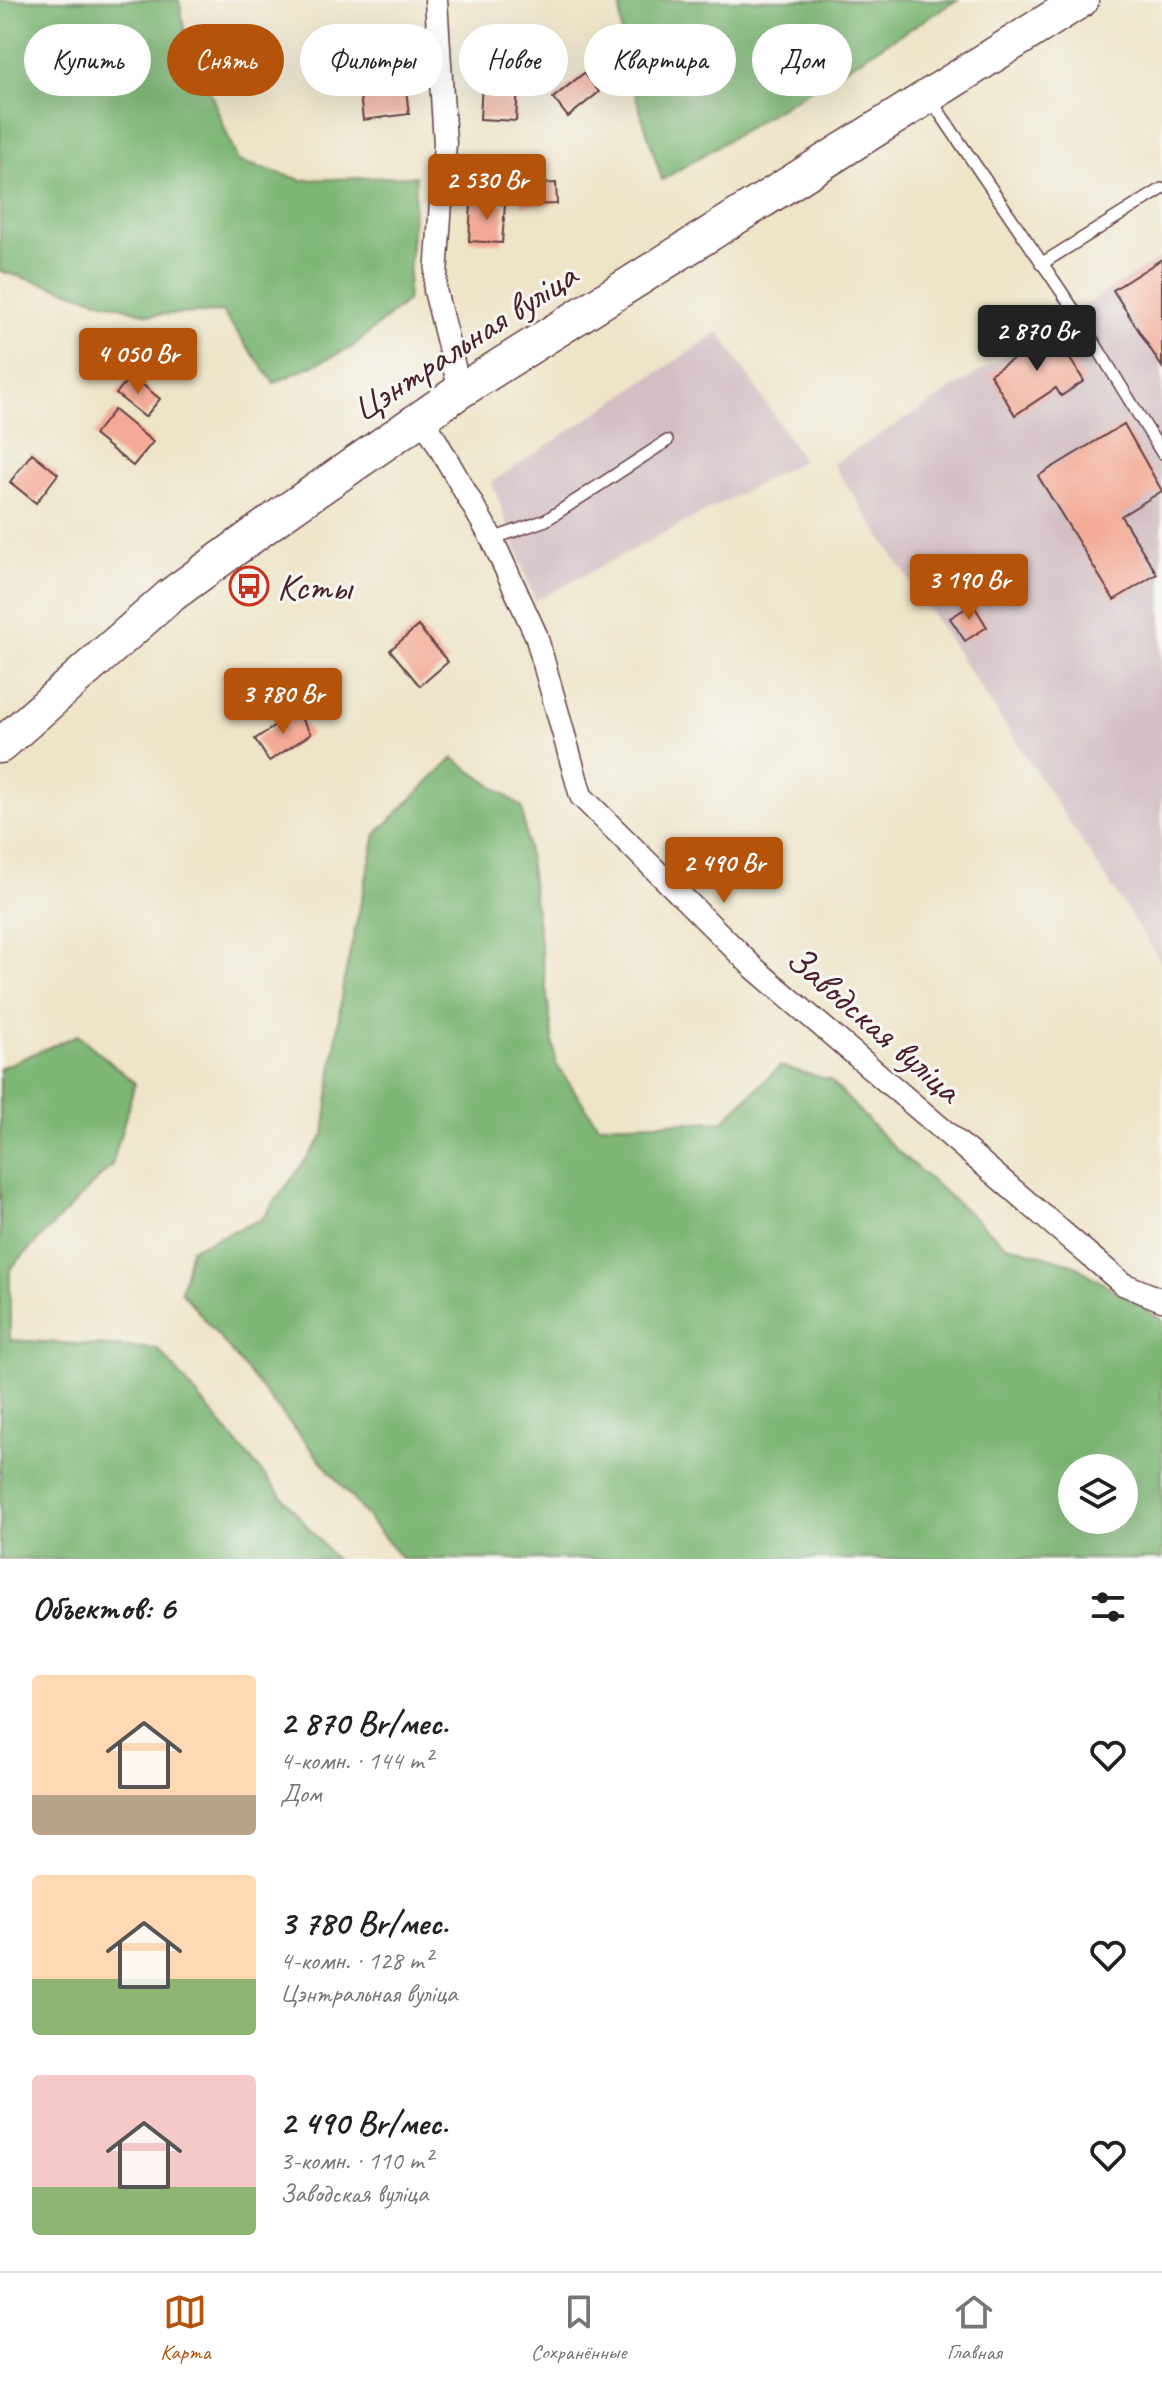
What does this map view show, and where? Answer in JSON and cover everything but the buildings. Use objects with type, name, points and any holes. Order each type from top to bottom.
[{"type":"main road","name":"Цэнтральная вуліца","points":[[0,746],[170,596],[460,391],[1081,0]]},
{"type":"street","points":[[436,0],[445,143],[435,290],[460,391]]},
{"type":"street","name":"Заводская вуліца","points":[[423,418],[492,539],[536,635],[581,796],[754,968],[1123,1284],[1162,1300]]},
{"type":"lane","points":[[928,96],[1076,313],[1162,453]]},
{"type":"lane","points":[[1041,264],[1162,189]]},
{"type":"lane","points":[[492,539],[546,520],[667,441]]},
{"type":"shaded area","points":[[1162,257],[1162,963],[833,464]]},
{"type":"shaded area","points":[[719,332],[803,460],[535,601],[492,482]]},
{"type":"green space","points":[[0,0],[179,0],[183,24],[167,24],[167,96],[212,96],[238,161],[302,180],[416,176],[407,301],[351,348],[274,383],[222,312],[150,315],[0,271]]},
{"type":"green space","points":[[620,0],[957,0],[852,64],[852,24],[752,24],[752,96],[800,96],[662,180],[636,96],[736,96],[736,24],[621,24]]},
{"type":"green space","points":[[453,758],[522,807],[556,1064],[598,1125],[723,1121],[780,1066],[830,1080],[894,1148],[1004,1244],[1072,1264],[1162,1320],[1162,1559],[402,1559],[181,1291],[191,1249],[262,1219],[324,1135],[343,984],[376,834]]},
{"type":"green space","points":[[78,1035],[135,1083],[112,1165],[10,1269],[10,1340],[158,1349],[335,1559],[0,1559],[0,1068]]},
{"type":"place","name":"Ксты","points":[[249,586]]}]
